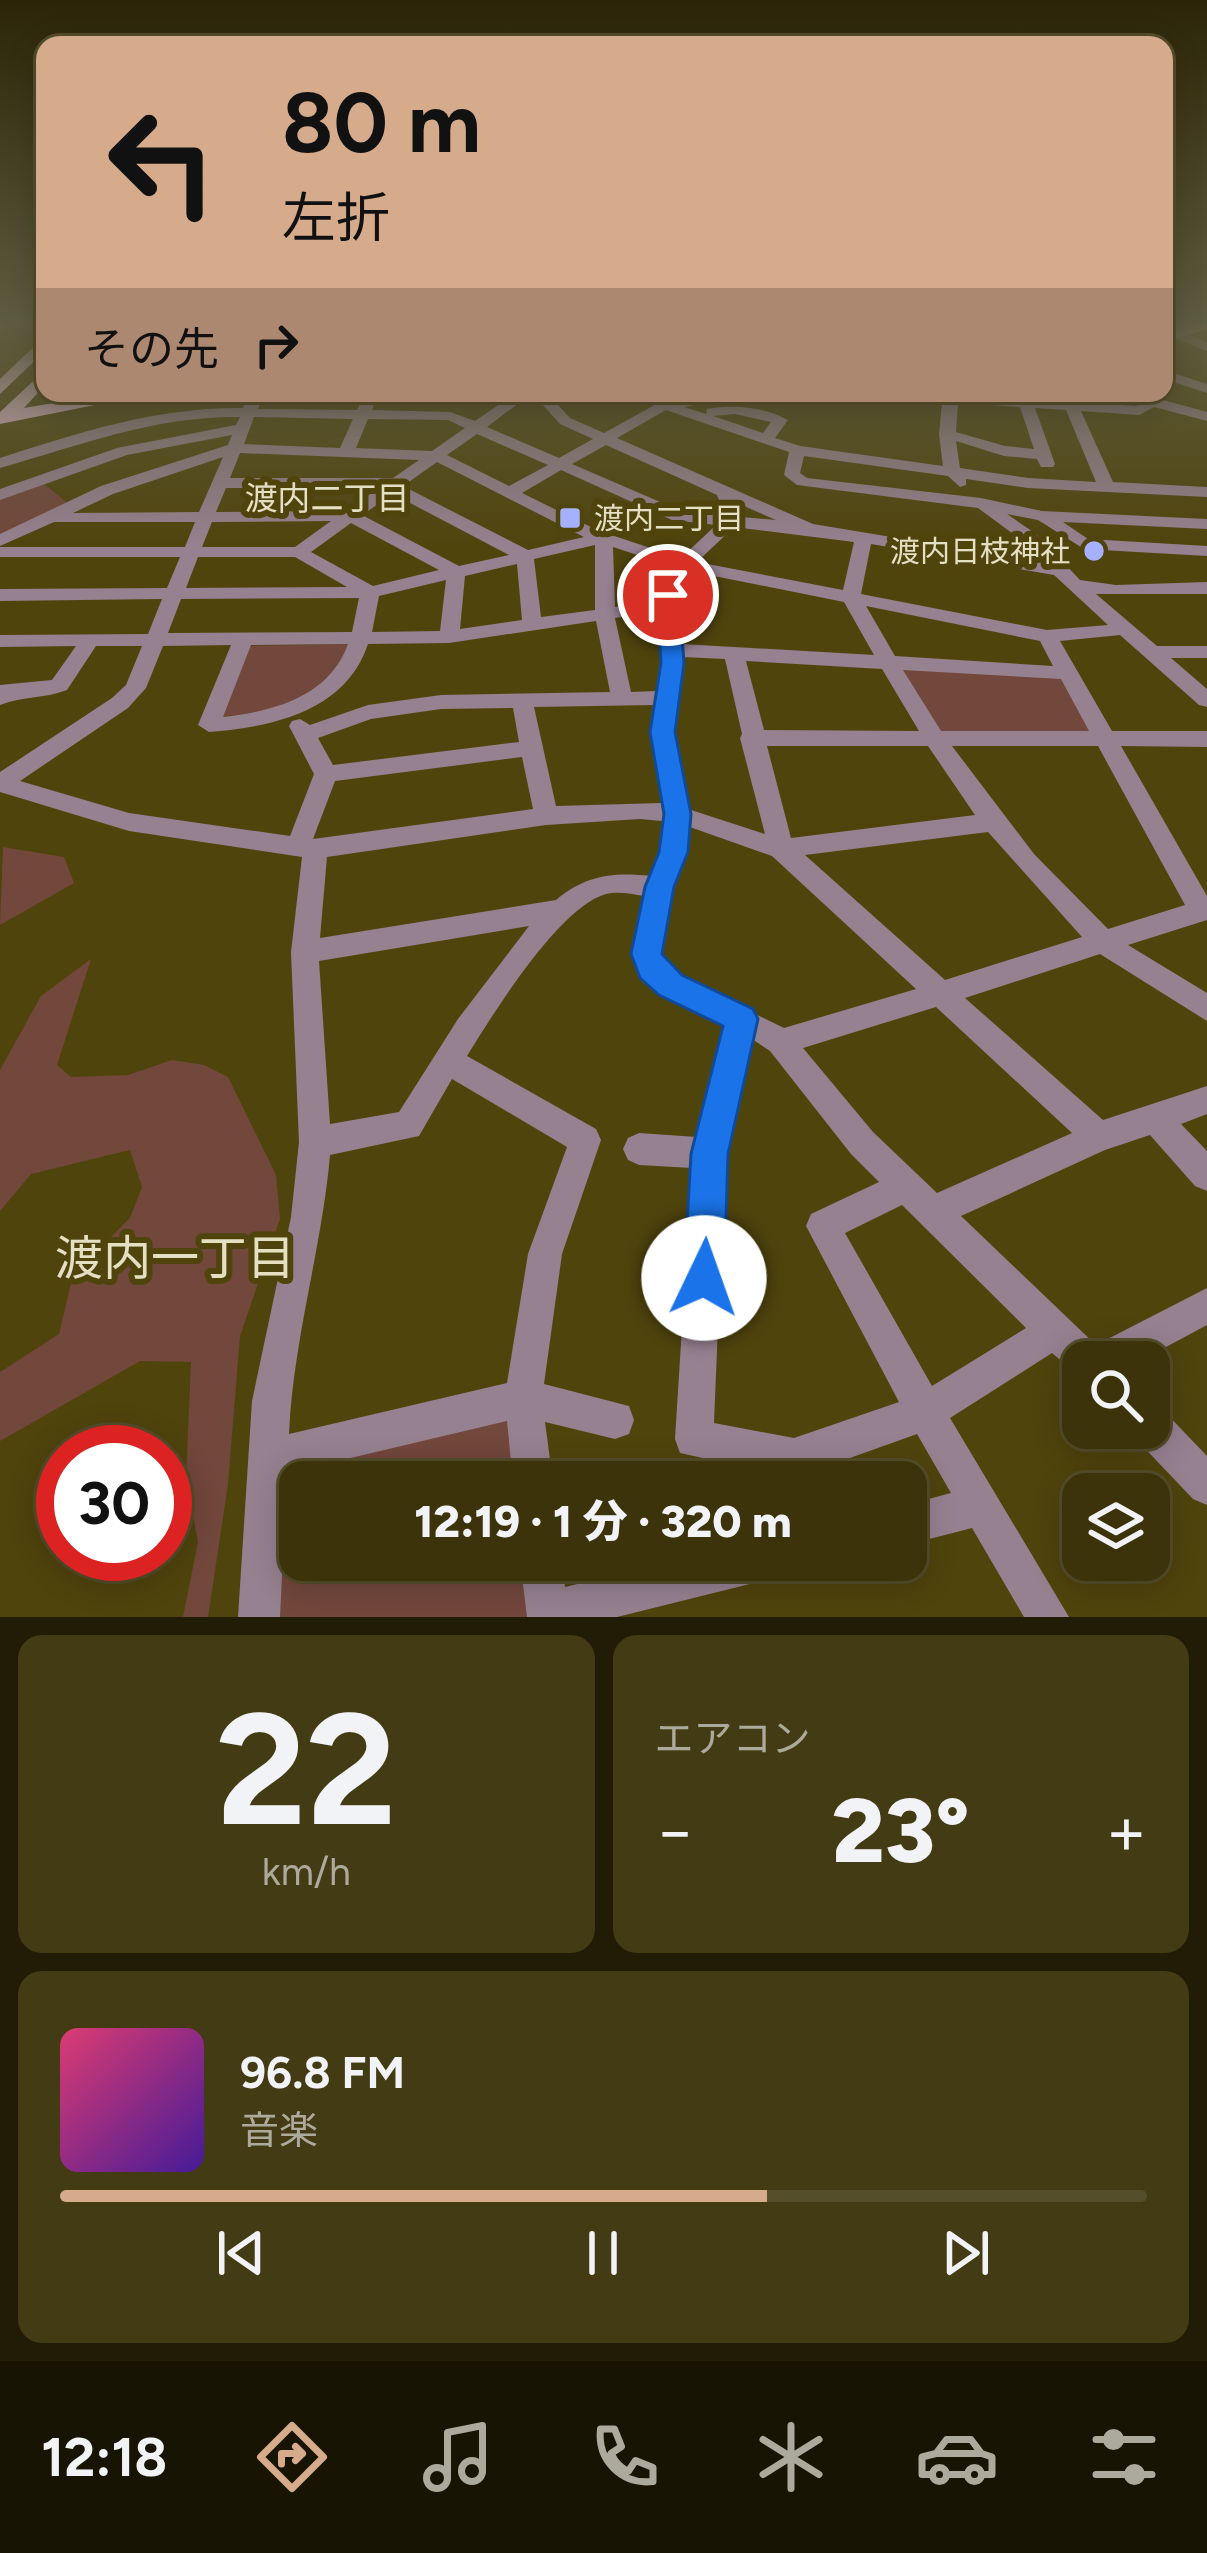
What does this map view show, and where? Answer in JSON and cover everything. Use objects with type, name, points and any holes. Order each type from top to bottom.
[{"type":"main road","points":[[2,414],[84,402]]},
{"type":"street","points":[[347,450],[368,402]]},
{"type":"street","points":[[299,552],[512,402]]},
{"type":"street","points":[[546,402],[558,417],[728,497],[809,529]]},
{"type":"street","points":[[509,493],[665,405],[687,402]]},
{"type":"street","points":[[951,402],[952,422],[947,434],[952,472],[981,503],[1030,538],[1066,577],[1207,700]]},
{"type":"street","points":[[1025,402],[1055,485]]},
{"type":"street","points":[[1048,402],[1139,411],[1152,402]]},
{"type":"street","points":[[1173,402],[1207,417]]},
{"type":"street","points":[[665,405],[797,450],[1055,485],[1207,492]]},
{"type":"street","points":[[1071,406],[1107,487]]},
{"type":"street","points":[[692,415],[735,410],[782,420],[765,441]]},
{"type":"street","points":[[0,474],[6,461],[101,430],[195,412],[245,420],[347,450],[436,456],[604,538],[686,565],[1047,636],[1125,628]]},
{"type":"street","points":[[0,496],[123,451],[245,420],[362,414],[450,416],[678,516],[809,529],[1066,577],[1116,591],[1207,588]]},
{"type":"street","points":[[0,541],[147,476],[245,420]]},
{"type":"street","points":[[0,783],[120,703],[135,688],[245,420]]},
{"type":"street","points":[[101,430],[147,476]]},
{"type":"street","points":[[947,434],[1004,451],[1043,454]]},
{"type":"street","points":[[797,450],[793,475],[803,482],[981,503],[1042,516],[1207,524]]},
{"type":"street","points":[[220,483],[394,485],[525,556]]},
{"type":"street","points":[[728,497],[729,522],[686,565],[671,586],[666,605],[673,650],[662,732],[677,814],[674,852],[659,887],[647,954],[651,968],[684,993],[780,1042],[862,1143],[1063,1341]]},
{"type":"street","points":[[45,518],[350,516],[456,572]]},
{"type":"street","points":[[1042,516],[1084,544],[1207,551]]},
{"type":"street","points":[[0,595],[370,592],[604,538]]},
{"type":"street","points":[[604,538],[604,615],[622,698]]},
{"type":"street","points":[[863,540],[850,596],[932,738],[992,822],[1101,939],[1207,1008]]},
{"type":"street","points":[[0,552],[299,552],[370,592]]},
{"type":"street","points":[[525,556],[532,626]]},
{"type":"street","points":[[449,637],[456,572]]},
{"type":"street","points":[[243,640],[209,725],[241,724],[289,709],[332,687],[347,670],[370,592]]},
{"type":"street","points":[[0,641],[449,637],[666,605]]},
{"type":"street","points":[[780,1042],[942,996],[1101,939],[1204,910],[1047,636]]},
{"type":"street","points":[[0,698],[6,690],[56,690],[89,641]]},
{"type":"street","points":[[673,650],[1067,673]]},
{"type":"street","points":[[1153,652],[1207,652]]},
{"type":"street","points":[[734,653],[781,849]]},
{"type":"street","points":[[305,735],[368,712],[404,706],[666,698]]},
{"type":"street","points":[[522,700],[547,816]]},
{"type":"street","points":[[260,1617],[271,1401],[308,1217],[315,1142],[305,952],[306,848],[326,774],[289,709]]},
{"type":"street","points":[[751,738],[1207,739]]},
{"type":"street","points":[[326,774],[530,748]]},
{"type":"street","points":[[0,783],[129,822],[306,848],[547,816],[640,810],[677,814],[781,849],[1099,1136]]},
{"type":"street","points":[[781,849],[992,822]]},
{"type":"street","points":[[315,1142],[408,1125],[467,1026],[559,910],[600,883],[659,887]]},
{"type":"street","points":[[305,952],[559,910]]},
{"type":"street","points":[[742,1019],[710,1154],[694,1439],[794,1458],[925,1412],[1053,1332]]},
{"type":"street","points":[[448,1060],[585,1139],[545,1253],[524,1398],[531,1461]]},
{"type":"street","points":[[1048,1617],[925,1412],[823,1226],[917,1200],[1207,1100]]},
{"type":"street","points":[[1156,1120],[1207,1175]]},
{"type":"street","points":[[639,1149],[710,1154]]},
{"type":"street","points":[[1141,1341],[1207,1306]]},
{"type":"street","points":[[268,1458],[524,1398],[615,1420]]},
{"type":"street","points":[[1170,1446],[1207,1485]]},
{"type":"street","points":[[927,1520],[981,1506]]},
{"type":"street","points":[[543,1581],[547,1615],[680,1581]]},
{"type":"shaded area","points":[[40,481],[70,505],[0,537],[0,495]]},
{"type":"shaded area","points":[[350,644],[339,671],[314,691],[265,710],[215,717],[245,646]]},
{"type":"shaded area","points":[[897,667],[1062,677],[1094,735],[937,733]]},
{"type":"shaded area","points":[[3,847],[64,857],[74,883],[0,925]]},
{"type":"shaded area","points":[[91,959],[57,1065],[71,1077],[128,1075],[172,1060],[204,1065],[228,1077],[276,1175],[280,1219],[240,1336],[228,1484],[208,1617],[183,1617],[198,1542],[192,1510],[192,1425],[188,1425],[191,1362],[140,1361],[0,1441],[0,1372],[59,1334],[73,1275],[130,1218],[142,1187],[130,1150],[31,1174],[0,1211],[0,1070],[41,996]]},
{"type":"shaded area","points":[[501,1418],[513,1426],[518,1461],[305,1461]]},
{"type":"shaded area","points":[[279,1526],[279,1581],[535,1581],[539,1617],[275,1617]]},
{"type":"place","name":"渡内二丁目","points":[[570,518]]},
{"type":"place","name":"渡内日枝神社","points":[[1094,551]]},
{"type":"district","name":"渡内二丁目","points":[[327,498]]},
{"type":"district","name":"渡内一丁目","points":[[175,1258]]},
{"type":"route","points":[[668,595],[673,650],[662,732],[677,814],[674,852],[659,887],[647,954],[651,968],[670,985],[742,1019],[717,1108],[710,1154],[704,1278]]}]
